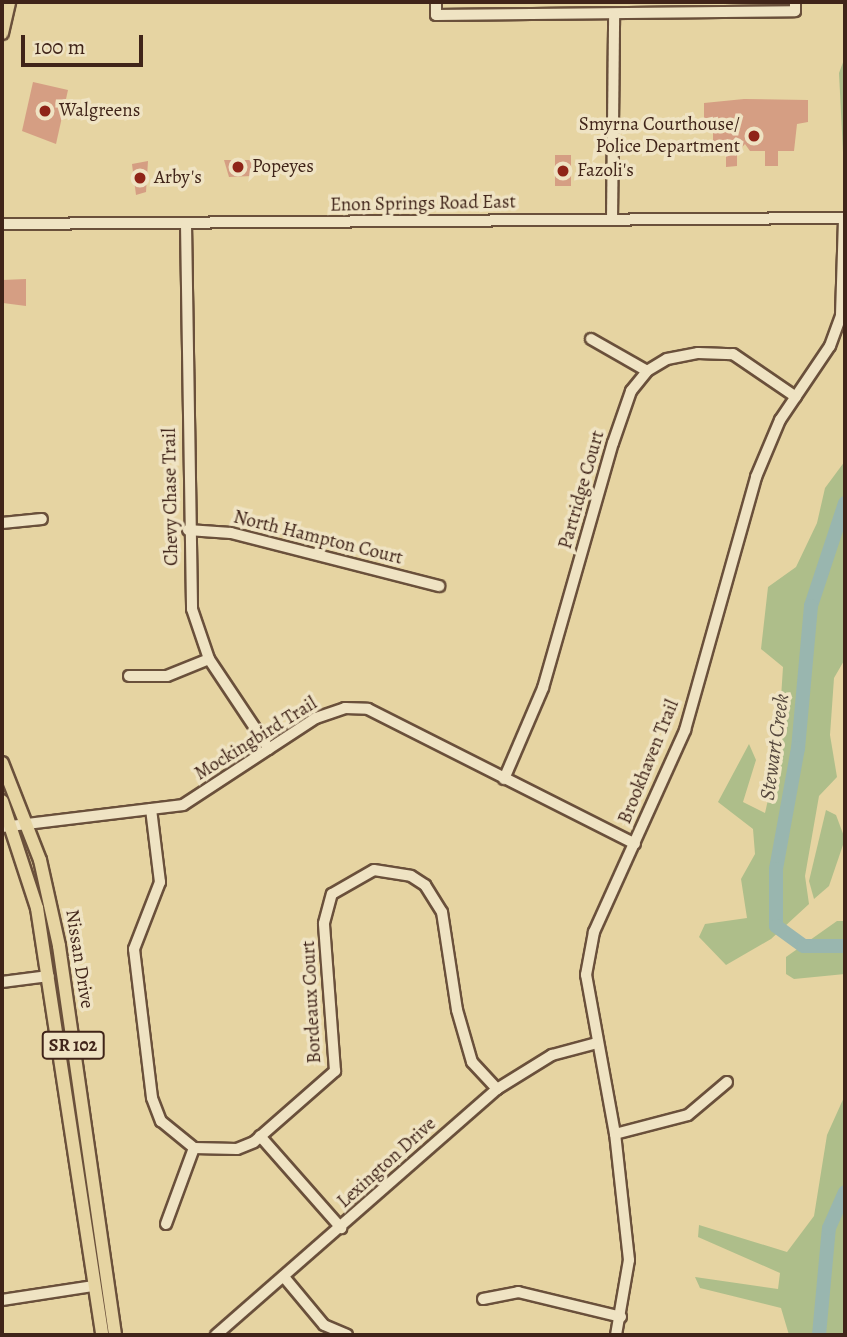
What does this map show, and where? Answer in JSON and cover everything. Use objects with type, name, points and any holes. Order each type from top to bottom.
[{"type":"main road","points":[[2,33],[9,2]]},
{"type":"main road","name":"Nissan Drive","points":[[2,763],[40,860],[59,946],[115,1335]]},
{"type":"main road","name":"Nissan Drive","points":[[2,801],[7,827],[35,898],[102,1335]]},
{"type":"street","points":[[436,2],[436,15],[795,11],[795,2]]},
{"type":"street","points":[[612,220],[614,14]]},
{"type":"street","name":"Enon Springs Road East","points":[[2,224],[844,218]]},
{"type":"street","name":"Brookhaven Trail","points":[[616,1335],[629,1260],[615,1134],[586,975],[594,932],[685,730],[756,477],[796,397],[831,346],[842,314],[844,218]]},
{"type":"street","name":"Chevy Chase Trail","points":[[186,224],[188,530],[192,609],[209,659],[269,749]]},
{"type":"street","points":[[591,339],[647,371],[667,359],[698,353],[733,355],[796,397]]},
{"type":"street","name":"Partridge Court","points":[[504,779],[543,688],[613,443],[631,391],[647,371]]},
{"type":"street","points":[[2,523],[42,519]]},
{"type":"street","name":"North Hampton Court","points":[[188,530],[231,533],[439,586]]},
{"type":"street","points":[[129,676],[167,676],[209,659]]},
{"type":"street","name":"Mockingbird Trail","points":[[7,827],[183,805],[316,718],[345,708],[368,709],[635,844]]},
{"type":"street","points":[[151,809],[160,882],[134,949],[150,1085],[161,1121],[194,1149],[166,1224]]},
{"type":"street","name":"Bordeaux Court","points":[[194,1149],[237,1149],[260,1136],[335,1071],[324,923],[332,894],[374,870],[411,876],[425,886],[442,912],[457,1010],[472,1062],[497,1089]]},
{"type":"street","points":[[2,982],[49,976]]},
{"type":"street","name":"Lexington Drive","points":[[216,1335],[497,1089],[552,1055],[597,1043]]},
{"type":"street","points":[[615,1134],[688,1115],[727,1082]]},
{"type":"street","points":[[260,1136],[341,1228]]},
{"type":"street","points":[[284,1277],[324,1325],[348,1335]]},
{"type":"street","points":[[2,1300],[94,1286]]},
{"type":"street","points":[[483,1299],[518,1292],[621,1317]]},
{"type":"green space","points":[[845,57],[845,192],[839,73]]},
{"type":"green space","points":[[845,461],[845,659],[834,678],[830,735],[837,777],[819,796],[805,876],[809,904],[771,939],[726,965],[699,937],[705,924],[747,918],[741,879],[755,854],[753,829],[718,802],[749,744],[756,760],[743,802],[765,813],[777,760],[783,667],[761,649],[768,587],[796,567],[817,523],[825,488]]},
{"type":"green space","points":[[826,810],[836,815],[845,839],[829,886],[814,899],[809,881]]},
{"type":"green space","points":[[837,921],[845,921],[845,974],[794,979],[786,974],[786,957]]},
{"type":"green space","points":[[845,1095],[845,1335],[789,1335],[781,1308],[700,1288],[695,1277],[778,1289],[780,1273],[698,1237],[699,1225],[787,1252],[814,1216],[827,1135]]},
{"type":"building","name":"Walgreens","points":[[33,82],[68,90],[56,144],[22,131]]},
{"type":"building","name":"Smyrna Courthouse/ Police Department","points":[[744,99],[808,100],[808,122],[797,124],[794,151],[778,151],[778,166],[765,166],[765,151],[750,151],[745,144],[737,153],[737,166],[726,167],[726,152],[713,147],[713,124],[704,124],[704,103]]},
{"type":"building","name":"Fazoli's","points":[[555,155],[571,155],[571,186],[555,186]]},
{"type":"building","name":"Popeyes","points":[[224,160],[252,160],[252,176],[229,177]]},
{"type":"building","name":"Arby's","points":[[148,161],[146,192],[136,195],[132,164]]},
{"type":"building","points":[[26,279],[26,306],[3,303],[2,280]]},
{"type":"waterway","name":"Stewart Creek","points":[[845,503],[811,606],[798,748],[776,869],[776,926],[804,946],[845,946]]},
{"type":"waterway","name":"Stewart Creek","points":[[819,1335],[829,1228],[845,1192]]},
{"type":"place","name":"Walgreens","points":[[45,111]]},
{"type":"place","name":"Smyrna Courthouse/ Police Department","points":[[754,136]]},
{"type":"place","name":"Popeyes","points":[[238,167]]},
{"type":"place","name":"Fazoli's","points":[[563,171]]},
{"type":"place","name":"Arby's","points":[[140,178]]}]
